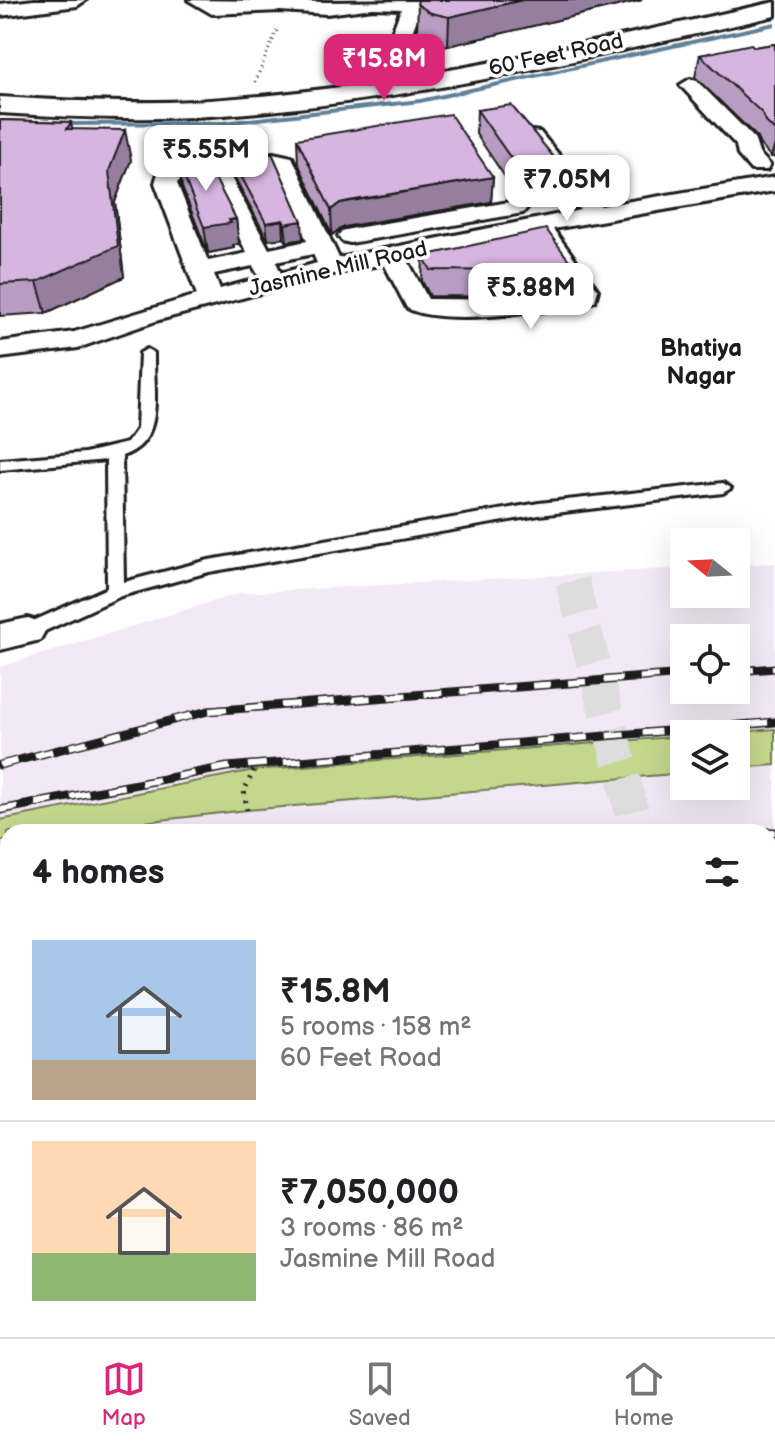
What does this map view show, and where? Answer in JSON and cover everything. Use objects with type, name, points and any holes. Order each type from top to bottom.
[{"type":"main road","name":"60 Feet Road","points":[[0,95],[149,99],[261,93],[493,58],[758,0]]},
{"type":"main road","name":"60 Feet Road","points":[[0,105],[143,109],[348,94],[435,80],[775,9]]},
{"type":"street","points":[[0,9],[11,0]]},
{"type":"street","points":[[0,9],[77,0]]},
{"type":"street","points":[[197,0],[212,8],[280,5],[327,8],[414,1],[483,7],[489,0]]},
{"type":"street","points":[[414,1],[403,30],[406,38],[423,47]]},
{"type":"street","points":[[690,85],[746,143],[749,155],[770,171]]},
{"type":"street","points":[[523,126],[588,206]]},
{"type":"street","points":[[199,270],[261,257],[326,256],[284,162],[273,160],[176,172],[166,178],[199,270],[211,299]]},
{"type":"street","points":[[214,167],[274,282]]},
{"type":"street","name":"Jasmine Mill Road","points":[[0,350],[78,340],[274,282],[326,256],[398,265],[538,226],[588,206],[770,171]]},
{"type":"street","points":[[494,183],[511,209]]},
{"type":"street","points":[[350,236],[511,209],[588,206]]},
{"type":"street","points":[[538,226],[555,248],[585,290],[586,296],[521,308],[423,307],[416,303],[398,265],[516,255],[555,248]]},
{"type":"lane","points":[[0,465],[114,453],[132,447],[142,438],[145,429],[147,353]]},
{"type":"lane","points":[[114,453],[116,591]]},
{"type":"lane","points":[[14,634],[116,591],[209,566],[505,515],[723,488]]},
{"type":"path","points":[[261,93],[254,81],[278,27],[280,5]]},
{"type":"path","points":[[247,810],[244,791],[254,770]]},
{"type":"shaded area","points":[[775,563],[775,824],[0,824],[0,667],[240,593],[670,569],[670,608],[750,608],[750,564]]},
{"type":"green space","points":[[775,729],[775,765],[750,767],[750,731]]},
{"type":"green space","points":[[670,737],[670,774],[247,810],[126,824],[0,824],[0,820],[254,770]]},
{"type":"building","points":[[418,0],[522,0],[449,17],[431,13],[417,4]]},
{"type":"building","points":[[751,44],[754,47],[775,44],[775,131],[762,113],[700,55]]},
{"type":"building","points":[[511,105],[562,167],[522,174],[477,110]]},
{"type":"building","points":[[450,114],[493,177],[349,201],[331,210],[297,139]]},
{"type":"building","points":[[0,120],[71,122],[67,129],[125,130],[109,171],[118,246],[37,282],[0,284]]},
{"type":"building","points":[[272,153],[302,221],[266,223],[232,159]]},
{"type":"building","points":[[204,157],[236,219],[229,220],[231,223],[204,227],[178,162]]},
{"type":"building","points":[[546,229],[571,263],[523,271],[431,270],[423,256]]},
{"type":"waterway","points":[[59,124],[223,123],[420,101],[775,24]]},
{"type":"tunnel","points":[[572,581],[635,824]]},
{"type":"railway","points":[[750,670],[775,668]]},
{"type":"railway","points":[[0,765],[208,711],[670,675]]},
{"type":"railway","points":[[0,810],[227,767],[775,722]]},
{"type":"district","name":"Bhatiya Nagar","points":[[701,362]]}]
